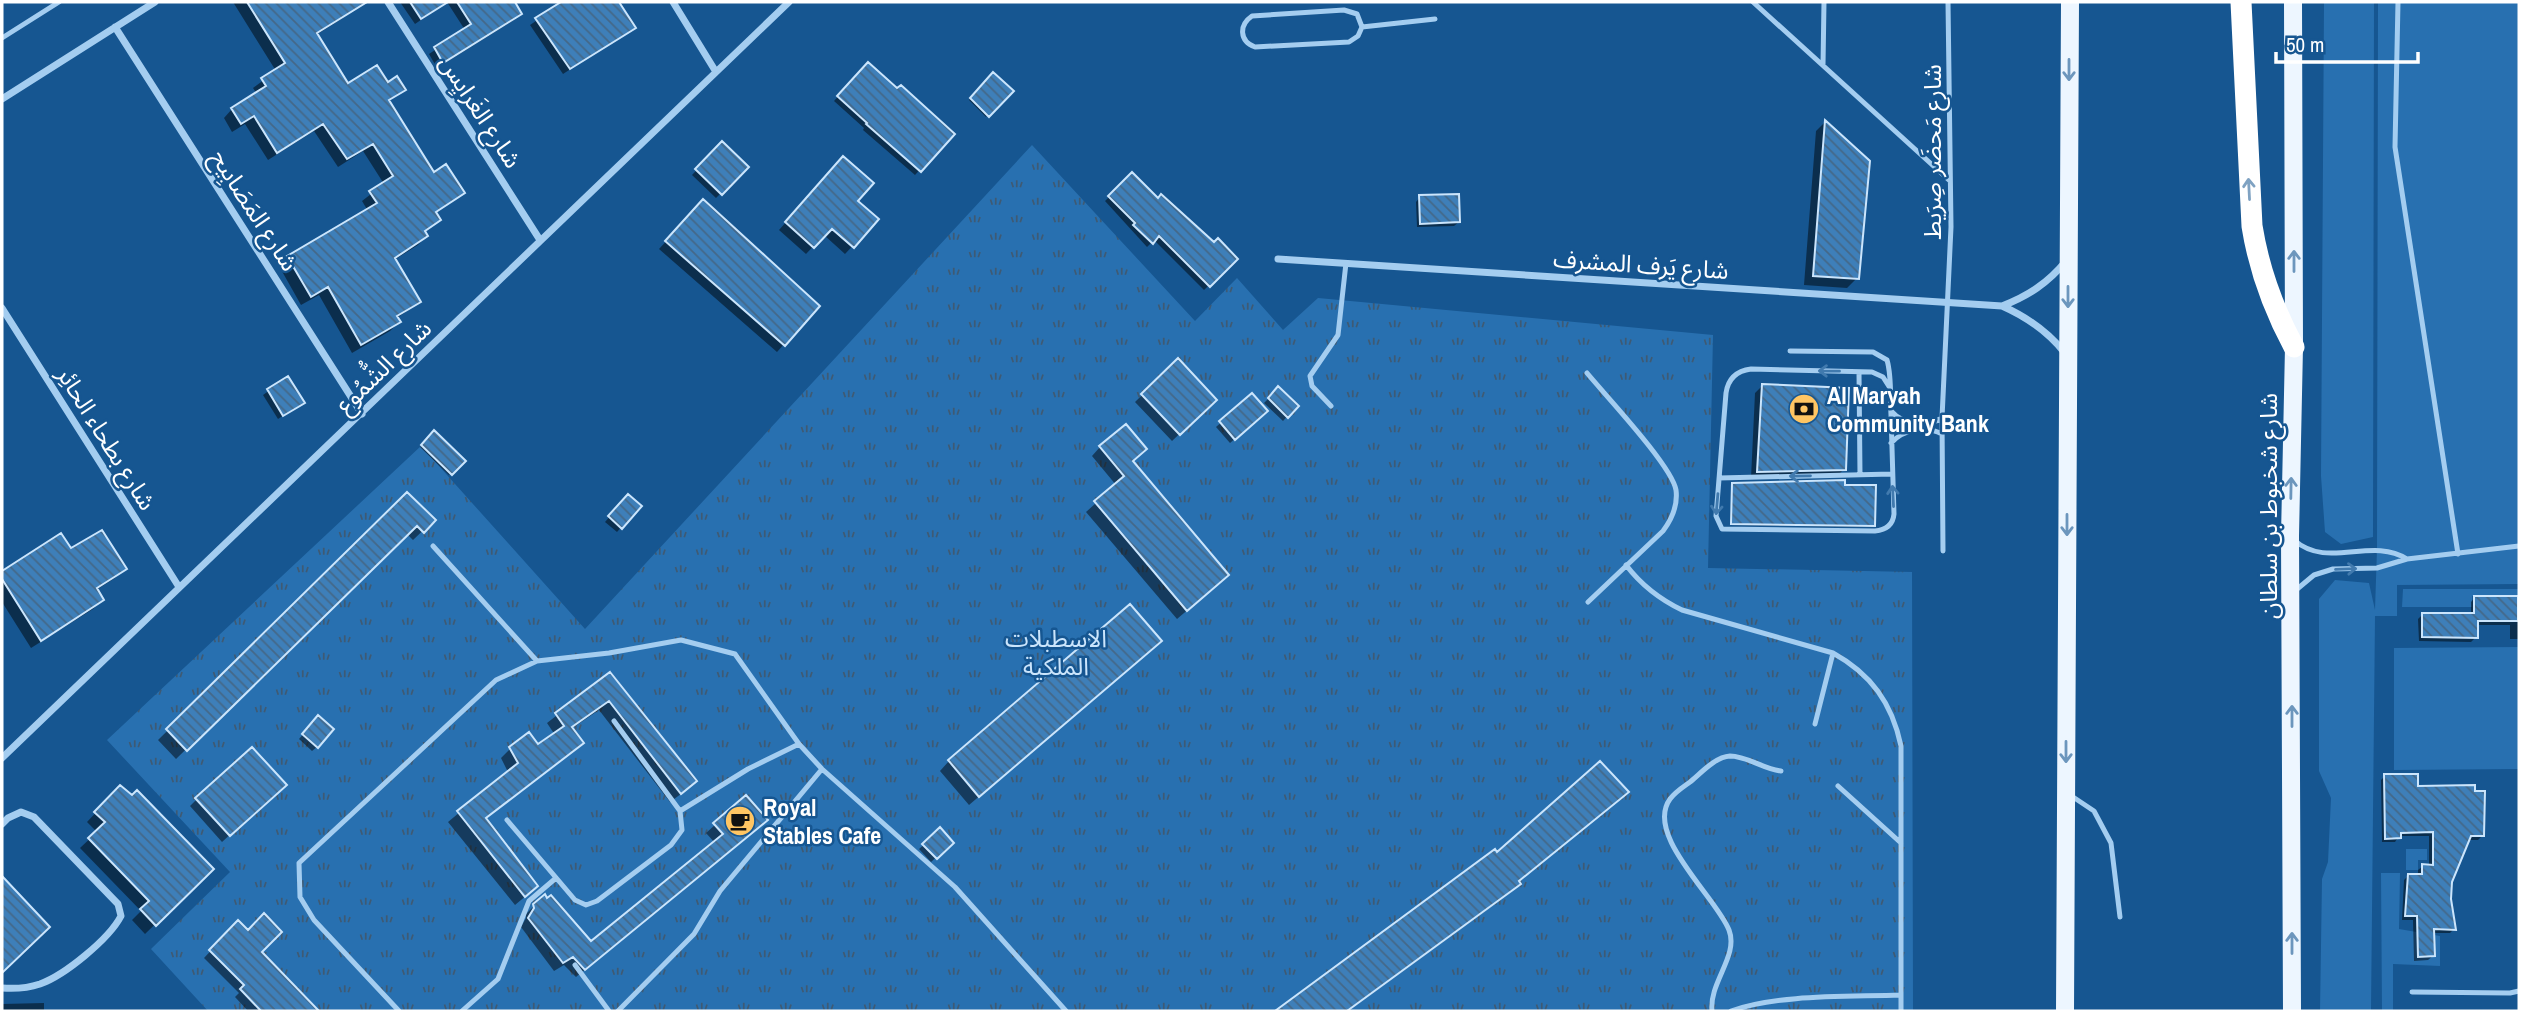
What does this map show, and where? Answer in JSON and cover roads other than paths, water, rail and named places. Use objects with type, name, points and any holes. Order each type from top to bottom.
[{"type":"highway","points":[[2241,2],[2252,226],[2256,251],[2272,301],[2294,347]]},
{"type":"main road","points":[[2066,1011],[2070,2]]},
{"type":"main road","name":"شارع شخبوط بن سلطان","points":[[2292,1011],[2290,536],[2294,347],[2293,2]]},
{"type":"street","points":[[2,99],[155,2]]},
{"type":"street","name":"شارع الغَرايِس","points":[[388,2],[540,240]]},
{"type":"street","points":[[673,2],[716,72]]},
{"type":"street","name":"شارع الشُّمُوع","points":[[2,758],[789,2]]},
{"type":"street","name":"شارع المَصَابِيح","points":[[115,27],[362,414]]},
{"type":"street","name":"شارع يَرف المشرف","points":[[2001,306],[2032,292],[2069,257]]},
{"type":"street","name":"شارع يَرف المشرف","points":[[1278,259],[2001,306],[2039,327],[2068,358]]},
{"type":"street","name":"شارع بطحاء الحائِر","points":[[2,308],[179,587]]},
{"type":"street","points":[[2,824],[21,812],[34,817],[118,904],[121,916],[114,930],[61,974],[40,984],[18,989],[2,988]]},
{"type":"lane","points":[[2,38],[60,2]]},
{"type":"lane","points":[[1753,2],[1950,181]]},
{"type":"lane","points":[[1823,65],[1824,2]]},
{"type":"lane","name":"شارع مَحضَر صِرَيط","points":[[1944,551],[1942,418],[1949,302],[1950,181],[1948,2]]},
{"type":"lane","points":[[2398,2],[2395,147],[2458,554]]},
{"type":"lane","points":[[1332,11],[1353,12],[1362,27],[1358,36],[1344,43],[1255,47],[1246,42],[1242,32],[1244,22],[1252,16],[1332,11]]},
{"type":"lane","points":[[1362,27],[1435,19]]},
{"type":"lane","points":[[1331,406],[1312,386],[1310,376],[1338,335],[1346,263]]},
{"type":"lane","points":[[1790,351],[1854,351],[1879,354],[1887,360],[1890,388],[1891,410],[1894,519],[1886,528],[1875,531],[1722,529],[1716,516],[1727,387],[1738,372],[1751,369],[1878,374],[1890,388]]},
{"type":"lane","points":[[1859,372],[1860,475]]},
{"type":"lane","points":[[1587,373],[1668,471],[1676,491],[1670,522],[1588,601]]},
{"type":"lane","points":[[1891,410],[1907,422],[1926,423],[1942,418]]},
{"type":"lane","points":[[1891,443],[1908,431],[1927,429],[1942,434]]},
{"type":"lane","points":[[1719,478],[1892,474]]},
{"type":"lane","points":[[2290,536],[2305,548],[2322,554],[2377,549],[2393,551],[2407,559]]},
{"type":"lane","points":[[433,546],[537,661]]},
{"type":"lane","points":[[2292,595],[2306,581],[2323,572],[2384,567],[2407,559],[2519,546]]},
{"type":"lane","points":[[1626,565],[1651,592],[1682,610],[1833,653],[1866,676],[1879,691],[1897,726],[1901,746],[1901,1011]]},
{"type":"lane","points":[[399,1011],[314,920],[300,897],[299,863],[496,680],[537,661],[609,653],[681,640],[734,654],[799,744],[822,769],[955,887],[1066,1011]]},
{"type":"lane","points":[[1815,724],[1833,653]]},
{"type":"lane","points":[[507,820],[580,904],[592,905],[678,838],[682,830],[680,811],[614,721]]},
{"type":"lane","points":[[680,811],[748,769],[799,744]]},
{"type":"lane","points":[[1712,1011],[1712,992],[1730,950],[1729,930],[1688,870],[1667,832],[1664,815],[1666,807],[1675,793],[1726,756],[1738,757],[1765,768],[1781,771]]},
{"type":"lane","points":[[618,1011],[694,934],[720,891],[822,769]]},
{"type":"lane","points":[[1838,786],[1901,843]]},
{"type":"lane","points":[[2066,792],[2094,811],[2111,843],[2120,917]]},
{"type":"lane","points":[[462,1011],[498,979],[529,901],[556,878]]},
{"type":"lane","points":[[575,965],[608,1011]]},
{"type":"lane","points":[[2412,992],[2519,991]]},
{"type":"lane","points":[[1731,1011],[1783,1001],[1900,995]]},
{"type":"place","name":"Al Maryah Community Bank","points":[[1804,409]]},
{"type":"place","name":"Royal Stables Cafe","points":[[740,821]]},
{"type":"park label","name":"الاسطبلات الملكية","points":[[1056,652]]}]
